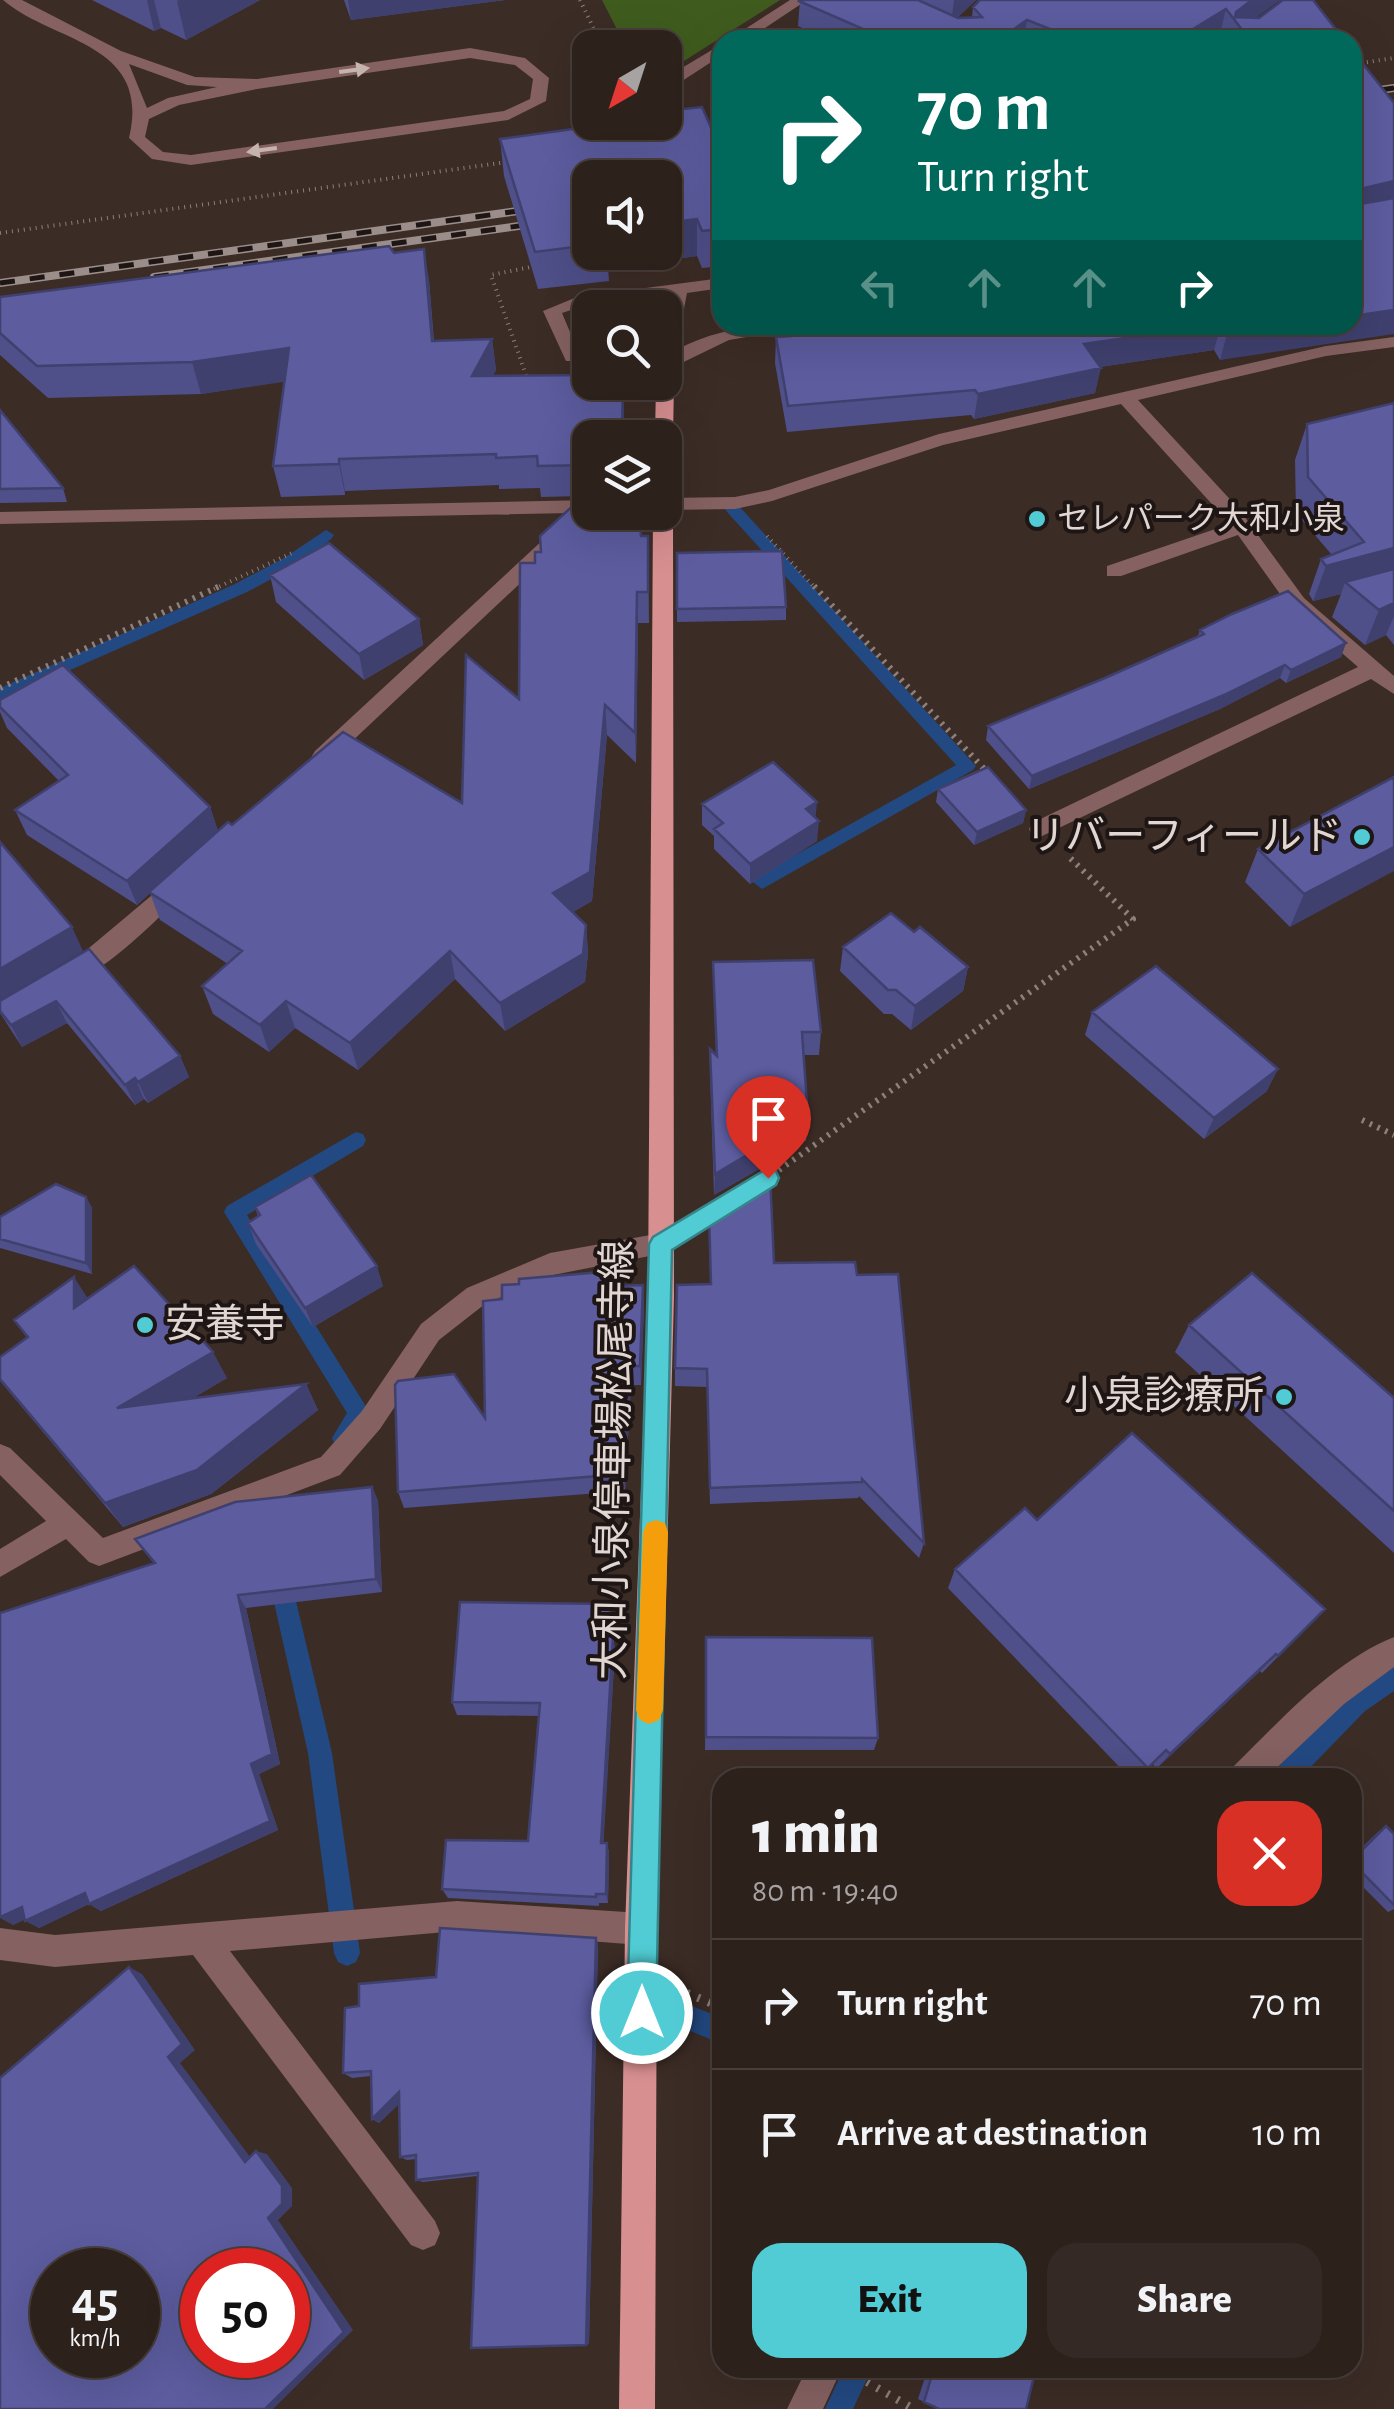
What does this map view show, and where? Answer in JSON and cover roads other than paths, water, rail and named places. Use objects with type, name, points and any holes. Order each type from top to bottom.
[{"type":"main road","name":"大和小泉停車場松尾寺線","points":[[637,2409],[641,1929],[655,1566],[661,1244],[663,530]]},
{"type":"street","points":[[10,0],[116,54],[193,82],[257,84]]},
{"type":"street","points":[[752,30],[800,0]]},
{"type":"street","points":[[116,54],[132,84],[142,117],[136,138],[158,156],[191,160],[508,115],[538,101],[542,78],[520,62],[470,53],[257,84],[174,101],[142,117]]},
{"type":"street","points":[[682,75],[712,55]]},
{"type":"street","points":[[682,119],[690,134],[712,131]]},
{"type":"street","points":[[674,290],[712,284]]},
{"type":"street","points":[[572,308],[552,311],[572,357]]},
{"type":"street","points":[[682,353],[719,335]]},
{"type":"street","points":[[682,504],[735,502],[772,495],[939,440],[1326,351],[1394,342]]},
{"type":"street","points":[[1125,397],[1242,527],[1296,603],[1317,611],[1394,687]]},
{"type":"street","points":[[0,518],[572,506]]},
{"type":"street","points":[[312,766],[572,523]]},
{"type":"street","points":[[1114,570],[1242,527]]},
{"type":"street","points":[[1040,829],[1373,669]]},
{"type":"street","points":[[56,983],[100,955],[200,867]]},
{"type":"street","points":[[0,1457],[100,1553],[330,1466],[371,1420],[430,1332],[476,1296],[550,1264],[661,1244],[768,1178]]},
{"type":"street","points":[[0,1564],[68,1522]]},
{"type":"street","points":[[1254,1768],[1316,1707],[1361,1670],[1394,1652]]},
{"type":"street","points":[[0,1944],[55,1951],[457,1916],[641,1929]]},
{"type":"street","points":[[200,1938],[424,2234]]},
{"type":"street","points":[[805,2409],[820,2378]]},
{"type":"waterway","points":[[733,509],[967,766],[762,882]]},
{"type":"waterway","points":[[0,695],[241,588],[290,562],[326,535]]},
{"type":"waterway","points":[[343,1438],[359,1413],[234,1212],[356,1140]]},
{"type":"waterway","points":[[279,1576],[320,1753],[347,1953]]},
{"type":"waterway","points":[[1293,1768],[1357,1703],[1394,1677]]},
{"type":"waterway","points":[[692,2019],[712,2027]]},
{"type":"waterway","points":[[839,2409],[853,2378]]},
{"type":"railway","points":[[1362,93],[1394,88]]},
{"type":"railway","points":[[0,283],[572,204]]},
{"type":"railway","points":[[154,277],[572,219]]},
{"type":"place","name":"セレパーク大和小泉","points":[[1037,519]]},
{"type":"place","name":"リバーフィールド","points":[[1362,837]]},
{"type":"place","name":"安養寺","points":[[145,1325]]},
{"type":"place","name":"小泉診療所","points":[[1284,1397]]}]
